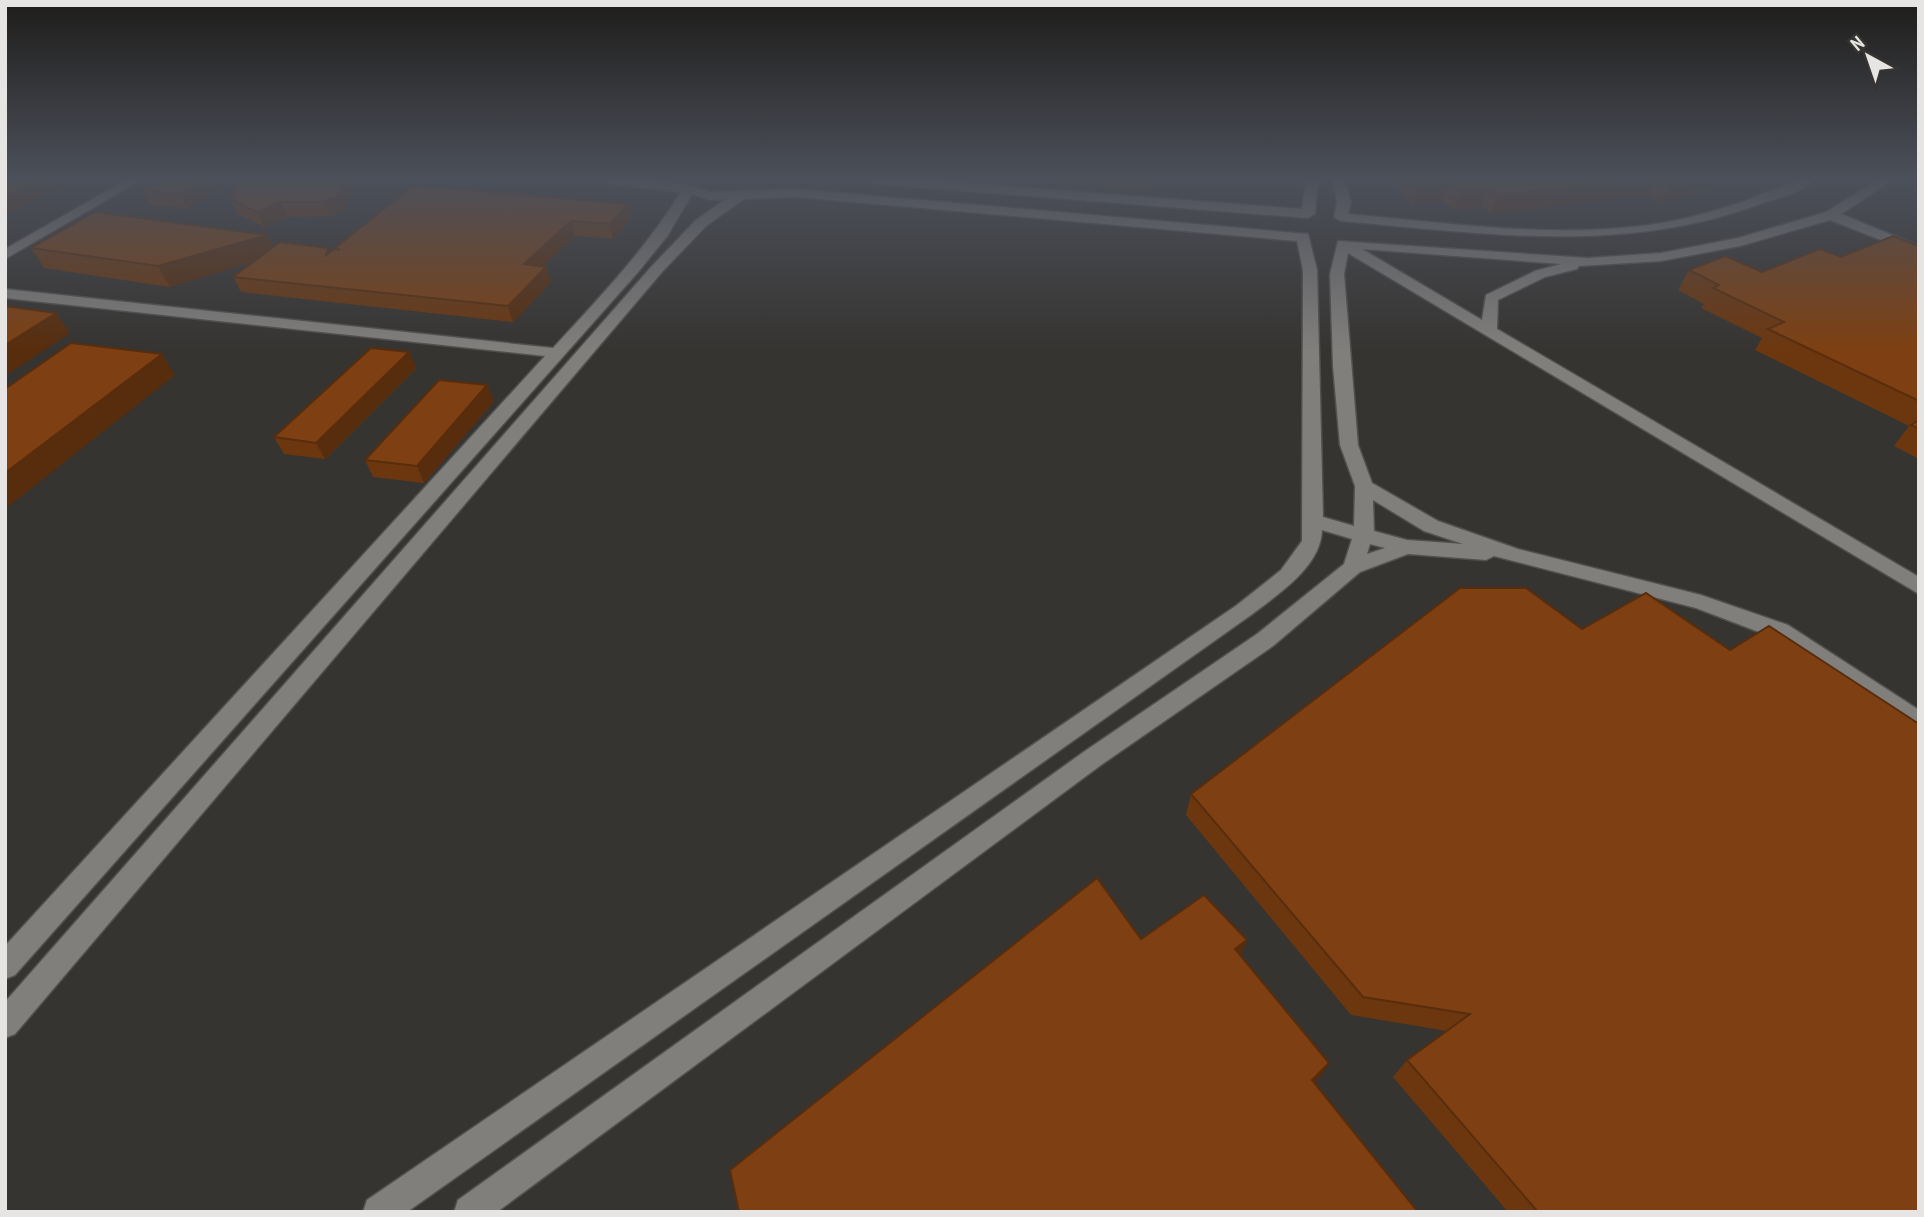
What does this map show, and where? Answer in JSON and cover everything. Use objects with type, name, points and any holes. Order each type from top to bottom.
[{"type":"street","points":[[5,255],[37,237]]},
{"type":"street","points":[[5,966],[635,268],[659,237]]},
{"type":"street","points":[[5,1024],[657,269],[688,237]]},
{"type":"street","points":[[379,1212],[1244,610],[1288,575],[1312,542],[1310,270],[1320,237]]},
{"type":"street","points":[[1324,237],[1337,274],[1341,366],[1349,445],[1364,486],[1364,533],[1353,567]]},
{"type":"street","points":[[1333,237],[1919,587]]},
{"type":"street","points":[[1341,237],[1353,241],[1357,237]]},
{"type":"street","points":[[1381,237],[1592,261],[1661,257],[1758,237]]},
{"type":"street","points":[[1884,237],[1919,251]]},
{"type":"street","points":[[1489,330],[1491,298],[1540,274],[1592,261]]},
{"type":"street","points":[[5,293],[558,353]]},
{"type":"street","points":[[1364,486],[1431,526],[1513,555],[1701,602],[1780,632],[1919,722]]},
{"type":"street","points":[[1312,521],[1364,533],[1407,547],[1513,555]]},
{"type":"street","points":[[470,1212],[1082,766],[1265,640],[1353,567],[1407,547]]},
{"type":"building","points":[[51,237],[261,237],[158,266],[31,248]]},
{"type":"building","points":[[349,237],[554,237],[524,264],[546,267],[508,306],[233,277],[280,242],[328,248],[326,255],[334,249],[340,250],[335,248]]},
{"type":"building","points":[[1891,237],[1919,246],[1919,401],[1768,329],[1784,322],[1713,288],[1719,285],[1689,270],[1725,256],[1762,272],[1820,249],[1841,257]]},
{"type":"building","points":[[5,306],[56,313],[5,345]]},
{"type":"building","points":[[71,343],[162,354],[5,473],[5,389]]},
{"type":"building","points":[[371,348],[409,352],[316,443],[274,437]]},
{"type":"building","points":[[439,380],[487,385],[417,466],[365,460]]},
{"type":"building","points":[[1919,420],[1919,429],[1911,425]]},
{"type":"building","points":[[1460,588],[1526,588],[1582,629],[1646,593],[1730,650],[1769,626],[1919,724],[1919,1212],[1538,1212],[1407,1060],[1470,1014],[1363,997],[1191,794]]},
{"type":"building","points":[[1097,878],[1141,939],[1204,895],[1247,940],[1235,949],[1329,1063],[1312,1080],[1418,1212],[739,1212],[730,1170]]}]
